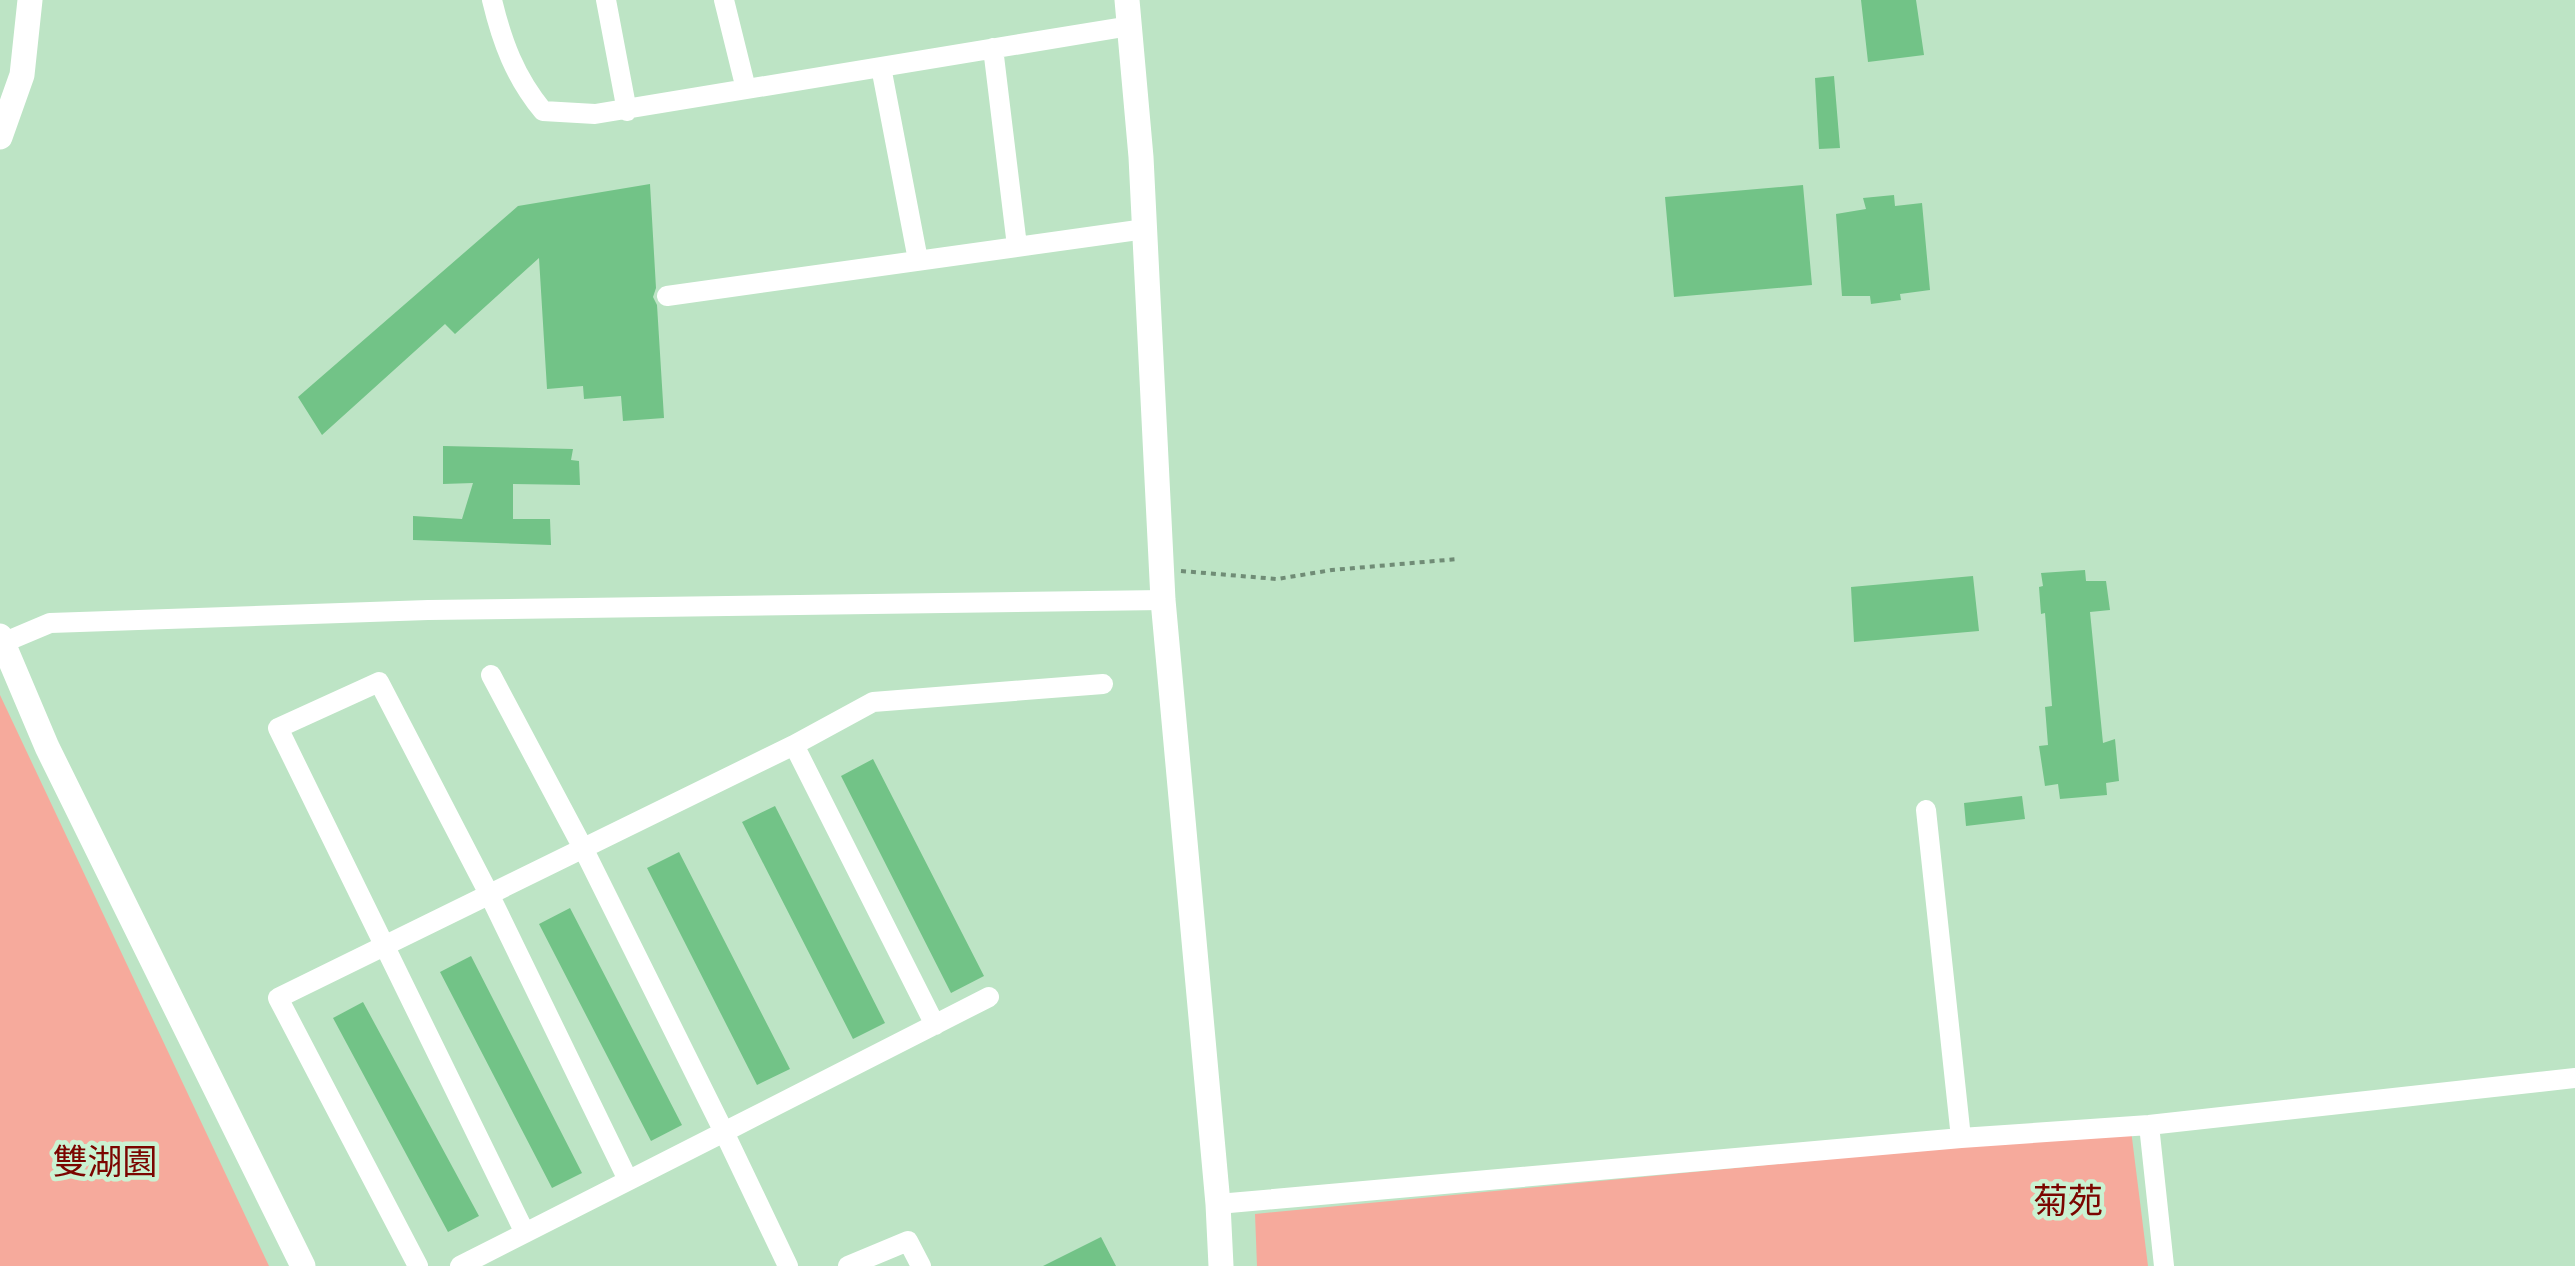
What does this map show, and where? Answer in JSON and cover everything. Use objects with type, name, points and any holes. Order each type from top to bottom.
[{"type":"main road","points":[[0,137],[22,75],[30,0]]},
{"type":"main road","points":[[1128,13],[1145,229],[1163,600],[1218,1204],[1220,1266]]},
{"type":"main road","points":[[1,641],[46,747],[304,1266]]},
{"type":"street","points":[[492,0],[520,84],[543,111],[595,114],[994,48],[1128,13]]},
{"type":"street","points":[[606,0],[627,110]]},
{"type":"street","points":[[724,0],[746,89]]},
{"type":"street","points":[[994,48],[1017,246]]},
{"type":"street","points":[[882,66],[918,260]]},
{"type":"street","points":[[666,296],[1145,229]]},
{"type":"street","points":[[1,641],[50,623],[428,610],[1163,600]]},
{"type":"street","points":[[490,674],[584,848],[788,1266]]},
{"type":"street","points":[[525,1233],[278,728],[379,682],[489,894],[628,1180]]},
{"type":"street","points":[[418,1266],[278,998],[794,745],[873,702],[1103,684]]},
{"type":"street","points":[[794,745],[935,1024]]},
{"type":"street","points":[[1926,810],[1960,1138]]},
{"type":"street","points":[[460,1266],[989,998]]},
{"type":"street","points":[[1218,1204],[1960,1138],[2150,1125],[2575,1078]]},
{"type":"street","points":[[2150,1125],[2164,1266]]},
{"type":"street","points":[[848,1266],[908,1241],[921,1266]]},
{"type":"path","points":[[1161,569],[1276,579],[1458,559]]},
{"type":"green space","name":"雙湖園","points":[[0,695],[269,1266],[0,1266]]},
{"type":"green space","name":"菊苑","points":[[2131,1130],[2148,1266],[1257,1266],[1255,1214]]},
{"type":"building","points":[[1861,0],[1916,0],[1924,55],[1868,62]]},
{"type":"building","points":[[1834,76],[1840,148],[1819,149],[1815,78]]},
{"type":"building","points":[[650,184],[656,288],[653,297],[657,305],[664,418],[623,421],[621,396],[584,399],[583,386],[547,389],[539,258],[455,334],[445,324],[322,435],[298,397],[518,206]]},
{"type":"building","points":[[1803,185],[1812,285],[1674,297],[1665,197]]},
{"type":"building","points":[[1894,195],[1895,206],[1922,203],[1930,290],[1900,294],[1901,300],[1871,304],[1870,296],[1842,296],[1836,214],[1866,209],[1863,198]]},
{"type":"building","points":[[443,446],[573,449],[571,460],[579,461],[580,485],[513,484],[513,519],[550,519],[551,545],[413,540],[413,516],[462,519],[473,483],[443,484]]},
{"type":"building","points":[[2085,570],[2086,581],[2106,581],[2110,610],[2090,612],[2103,743],[2115,739],[2119,781],[2106,783],[2107,795],[2060,799],[2058,784],[2045,786],[2039,746],[2048,745],[2045,707],[2052,706],[2045,613],[2041,614],[2039,587],[2043,586],[2041,573]]},
{"type":"building","points":[[1973,576],[1979,631],[1854,642],[1851,587]]},
{"type":"building","points":[[873,759],[984,976],[951,993],[841,776]]},
{"type":"building","points":[[2022,796],[2025,819],[1966,826],[1964,803]]},
{"type":"building","points":[[775,806],[885,1023],[853,1039],[742,822]]},
{"type":"building","points":[[679,852],[790,1069],[757,1085],[647,868]]},
{"type":"building","points":[[570,908],[682,1125],[651,1141],[539,924]]},
{"type":"building","points":[[471,956],[582,1173],[552,1188],[440,972]]},
{"type":"building","points":[[363,1002],[479,1216],[448,1232],[333,1018]]},
{"type":"building","points":[[1101,1237],[1116,1266],[1043,1266]]}]
